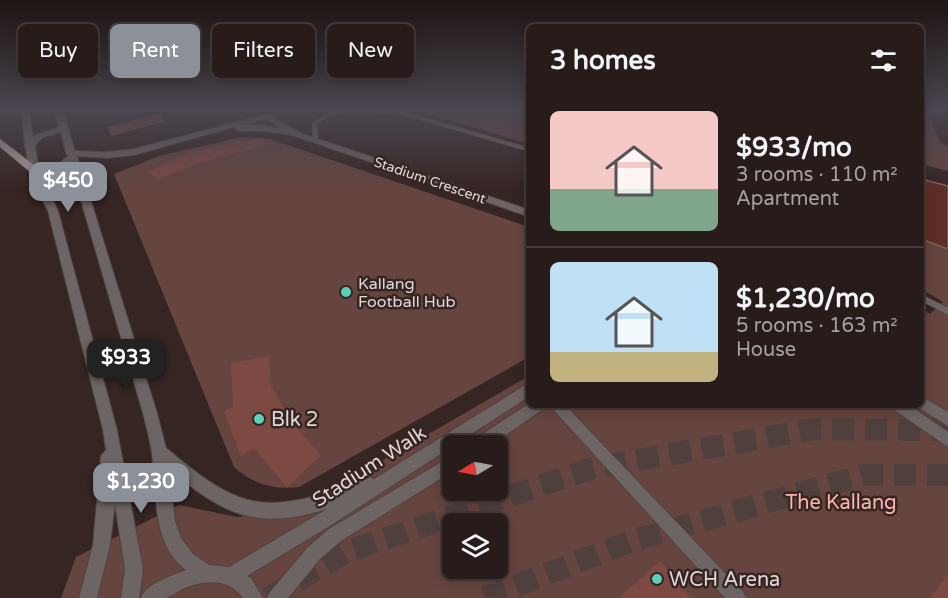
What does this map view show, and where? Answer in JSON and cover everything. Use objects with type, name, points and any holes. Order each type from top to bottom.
[{"type":"main road","points":[[0,142],[34,172]]},
{"type":"street","points":[[28,136],[34,172],[53,211],[110,430],[134,569],[130,598]]},
{"type":"street","points":[[29,145],[39,136]]},
{"type":"street","points":[[66,136],[150,413],[159,452],[167,521],[174,543],[187,560],[205,573]]},
{"type":"street","points":[[34,172],[55,171],[71,155],[134,152],[192,136]]},
{"type":"street","name":"Stadium Crescent","points":[[300,136],[526,213]]},
{"type":"street","points":[[315,136],[315,141]]},
{"type":"street","points":[[483,136],[526,149]]},
{"type":"street","points":[[924,299],[948,312]]},
{"type":"street","name":"Stadium Walk","points":[[230,576],[398,473],[526,391]]},
{"type":"street","points":[[924,404],[948,420]]},
{"type":"street","points":[[493,435],[534,408]]},
{"type":"street","points":[[559,408],[737,598]]},
{"type":"street","points":[[902,408],[948,440]]},
{"type":"street","points":[[88,598],[99,567],[106,532],[110,430]]},
{"type":"street","points":[[159,452],[216,496],[252,511],[285,512],[317,506],[398,473]]},
{"type":"street","points":[[276,598],[314,553],[335,535],[442,469]]},
{"type":"street","points":[[150,598],[178,580],[205,573],[230,576],[250,590],[254,598]]},
{"type":"green space","points":[[502,136],[526,136],[526,143]]},
{"type":"green space","points":[[924,136],[938,136],[941,143],[948,147],[948,171],[924,165]]},
{"type":"green space","name":"Kallang Football Hub","points":[[242,137],[270,139],[526,226],[526,359],[299,487],[281,488],[264,485],[248,478],[234,467],[114,174],[159,156]]},
{"type":"green space","name":"The Kallang","points":[[924,240],[948,249],[948,598],[61,598],[76,557],[179,505],[237,517],[305,505],[526,378],[526,408],[924,408],[924,311],[930,314],[943,302],[924,291]]},
{"type":"shaded area","points":[[924,180],[948,186],[948,249],[924,240]]},
{"type":"building","points":[[264,138],[266,145],[193,165],[158,179],[147,172],[185,155],[220,145]]},
{"type":"building","name":"Blk 2","points":[[269,356],[271,386],[295,426],[321,455],[287,488],[254,448],[241,456],[224,412],[233,407],[231,363]]},
{"type":"building","name":"WCH Arena","points":[[660,561],[691,598],[619,598]]},
{"type":"building","points":[[948,574],[948,598],[930,598]]},
{"type":"tunnel","points":[[268,598],[346,552],[593,468],[814,429],[948,430]]},
{"type":"tunnel","points":[[485,598],[631,541],[863,475],[948,475]]},
{"type":"place","name":"Kallang Football Hub","points":[[346,292]]},
{"type":"place","name":"Blk 2","points":[[259,419]]},
{"type":"place","name":"WCH Arena","points":[[657,579]]}]
